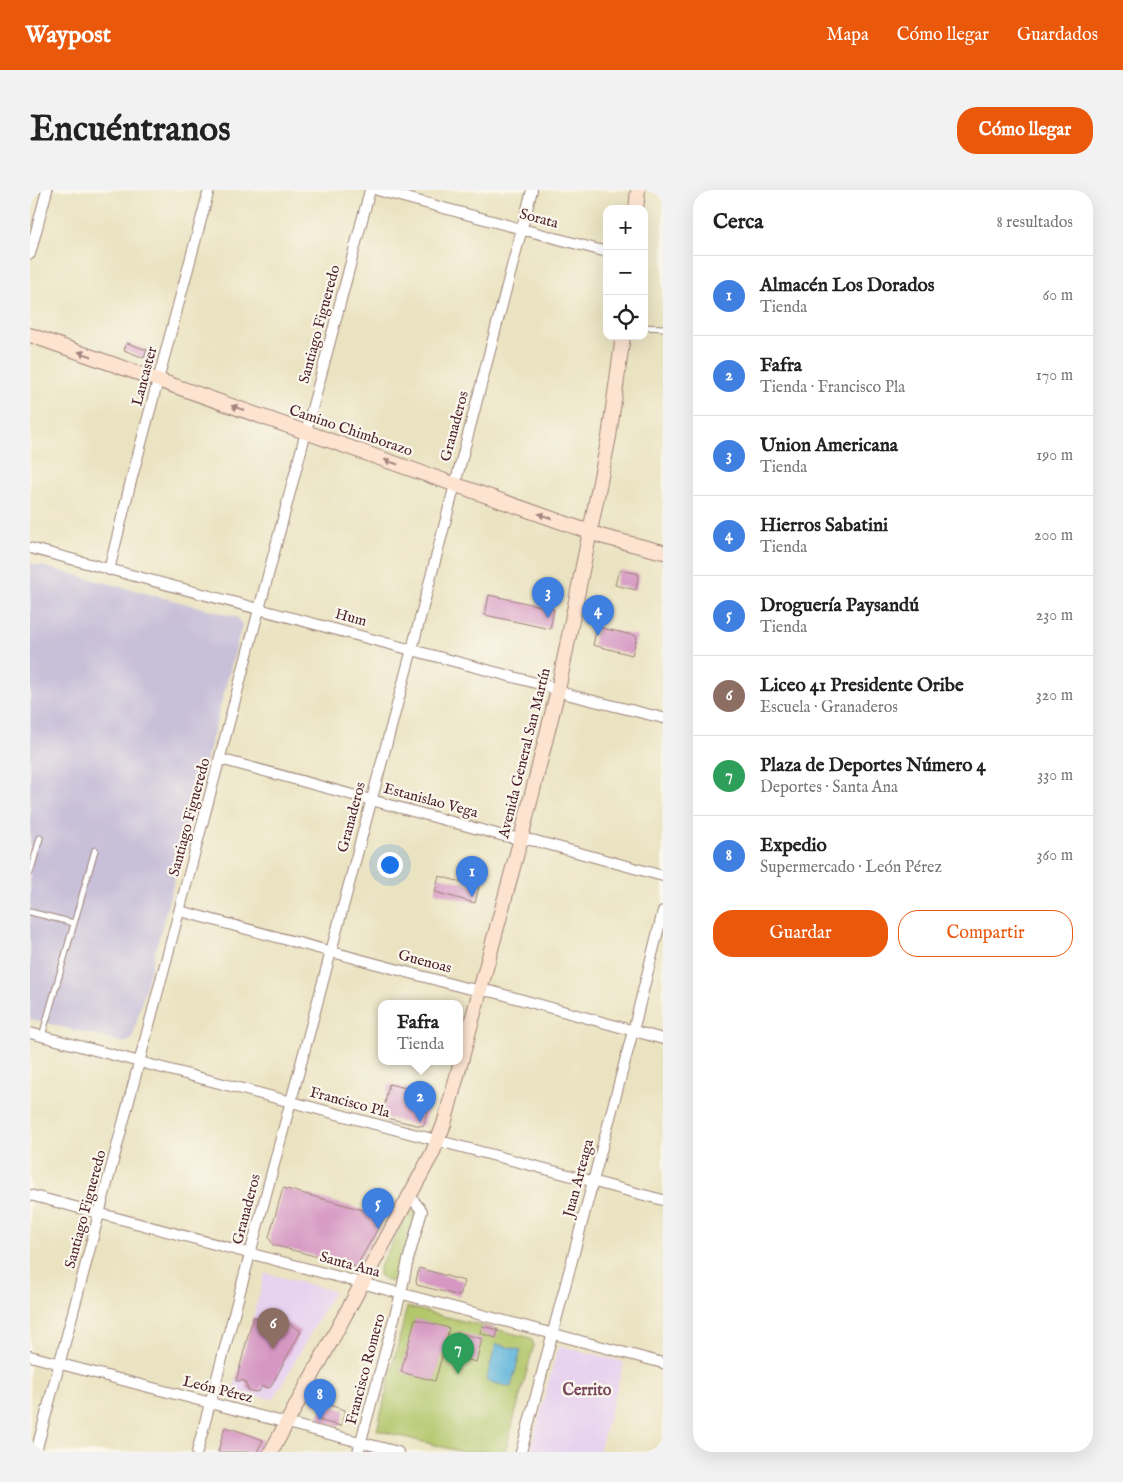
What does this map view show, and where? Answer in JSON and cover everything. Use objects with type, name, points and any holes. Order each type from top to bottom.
[{"type":"main road","points":[[636,205],[638,190]]},
{"type":"main road","name":"Camino Chimborazo","points":[[30,335],[591,532],[663,552]]},
{"type":"main road","name":"Avenida General San Martín","points":[[463,1055],[558,690],[609,437],[622,340]]},
{"type":"main road","name":"Avenida General San Martín","points":[[271,1452],[410,1196],[438,1140],[460,1065]]},
{"type":"street","points":[[30,254],[47,190]]},
{"type":"street","name":"Lancaster","points":[[110,570],[209,190]]},
{"type":"street","name":"Santiago Figueredo","points":[[36,1452],[370,190]]},
{"type":"street","name":"Sorata","points":[[377,190],[603,251]]},
{"type":"street","name":"Granaderos","points":[[198,1452],[532,190]]},
{"type":"street","name":"Hum","points":[[30,548],[548,686],[570,695],[663,718]]},
{"type":"street","name":"Estanislao Vega","points":[[220,758],[504,836],[536,841],[663,876]]},
{"type":"street","name":"Guenoas","points":[[180,911],[457,986],[494,992],[663,1039]]},
{"type":"street","name":"Juan Arteaga","points":[[521,1452],[663,911]]},
{"type":"street","name":"Francisco Pla","points":[[30,1034],[663,1200]]},
{"type":"street","name":"Santa Ana","points":[[30,1195],[663,1363]]},
{"type":"street","points":[[401,1293],[422,1211],[410,1196]]},
{"type":"street","name":"Francisco Romero","points":[[359,1447],[401,1293]]},
{"type":"street","name":"León Pérez","points":[[30,1356],[286,1422],[359,1447],[398,1452]]},
{"type":"lane","points":[[648,327],[663,328]]},
{"type":"lane","points":[[30,874],[40,838]]},
{"type":"lane","points":[[42,1036],[95,850]]},
{"type":"lane","points":[[30,912],[74,923]]},
{"type":"shaded area","points":[[30,563],[237,617],[242,625],[132,1039],[125,1043],[30,1019]]},
{"type":"shaded area","points":[[265,1273],[334,1291],[274,1399],[233,1391]]},
{"type":"shaded area","points":[[563,1346],[624,1362],[599,1452],[530,1452],[557,1350]]},
{"type":"green space","points":[[411,1210],[416,1212],[400,1274],[395,1281],[387,1281],[379,1275],[379,1268]]},
{"type":"green space","points":[[407,1307],[531,1338],[534,1345],[505,1452],[462,1452],[377,1430]]},
{"type":"water","points":[[496,1344],[521,1350],[511,1387],[486,1381]]},
{"type":"building","points":[[127,343],[147,350],[144,358],[124,350]]},
{"type":"building","points":[[621,570],[639,574],[636,590],[615,585]]},
{"type":"building","points":[[489,595],[554,609],[550,629],[485,615]]},
{"type":"building","points":[[597,627],[637,636],[632,655],[593,645]]},
{"type":"building","points":[[439,876],[479,887],[475,903],[435,892]]},
{"type":"building","points":[[389,1084],[431,1094],[424,1125],[421,1126],[382,1117]]},
{"type":"building","points":[[283,1188],[385,1216],[356,1267],[273,1245],[269,1237]]},
{"type":"building","points":[[419,1268],[464,1281],[460,1296],[417,1285]]},
{"type":"building","points":[[253,1317],[277,1322],[278,1318],[301,1331],[270,1388],[262,1386],[259,1391],[255,1392],[248,1390],[245,1381],[236,1381]]},
{"type":"building","points":[[415,1319],[449,1328],[446,1341],[454,1344],[457,1332],[482,1339],[476,1362],[443,1353],[435,1381],[401,1372]]},
{"type":"building","points":[[482,1326],[498,1330],[496,1338],[480,1333]]},
{"type":"building","points":[[326,1404],[345,1410],[341,1426],[321,1421],[318,1416]]},
{"type":"building","points":[[225,1427],[263,1440],[257,1452],[218,1452]]},
{"type":"place","name":"Union Americana","points":[[548,618]]},
{"type":"place","name":"Hierros Sabatini","points":[[598,636]]},
{"type":"place","name":"Almacén Los Dorados","points":[[472,897]]},
{"type":"place","name":"Fafra","points":[[420,1122]]},
{"type":"place","name":"Droguería Paysandú","points":[[378,1229]]},
{"type":"place","name":"Liceo 41 Presidente Oribe","points":[[273,1349]]},
{"type":"place","name":"Plaza de Deportes Número 4","points":[[458,1374]]},
{"type":"place","name":"Expedio","points":[[320,1420]]},
{"type":"district","name":"Cerrito","points":[[587,1389]]}]
